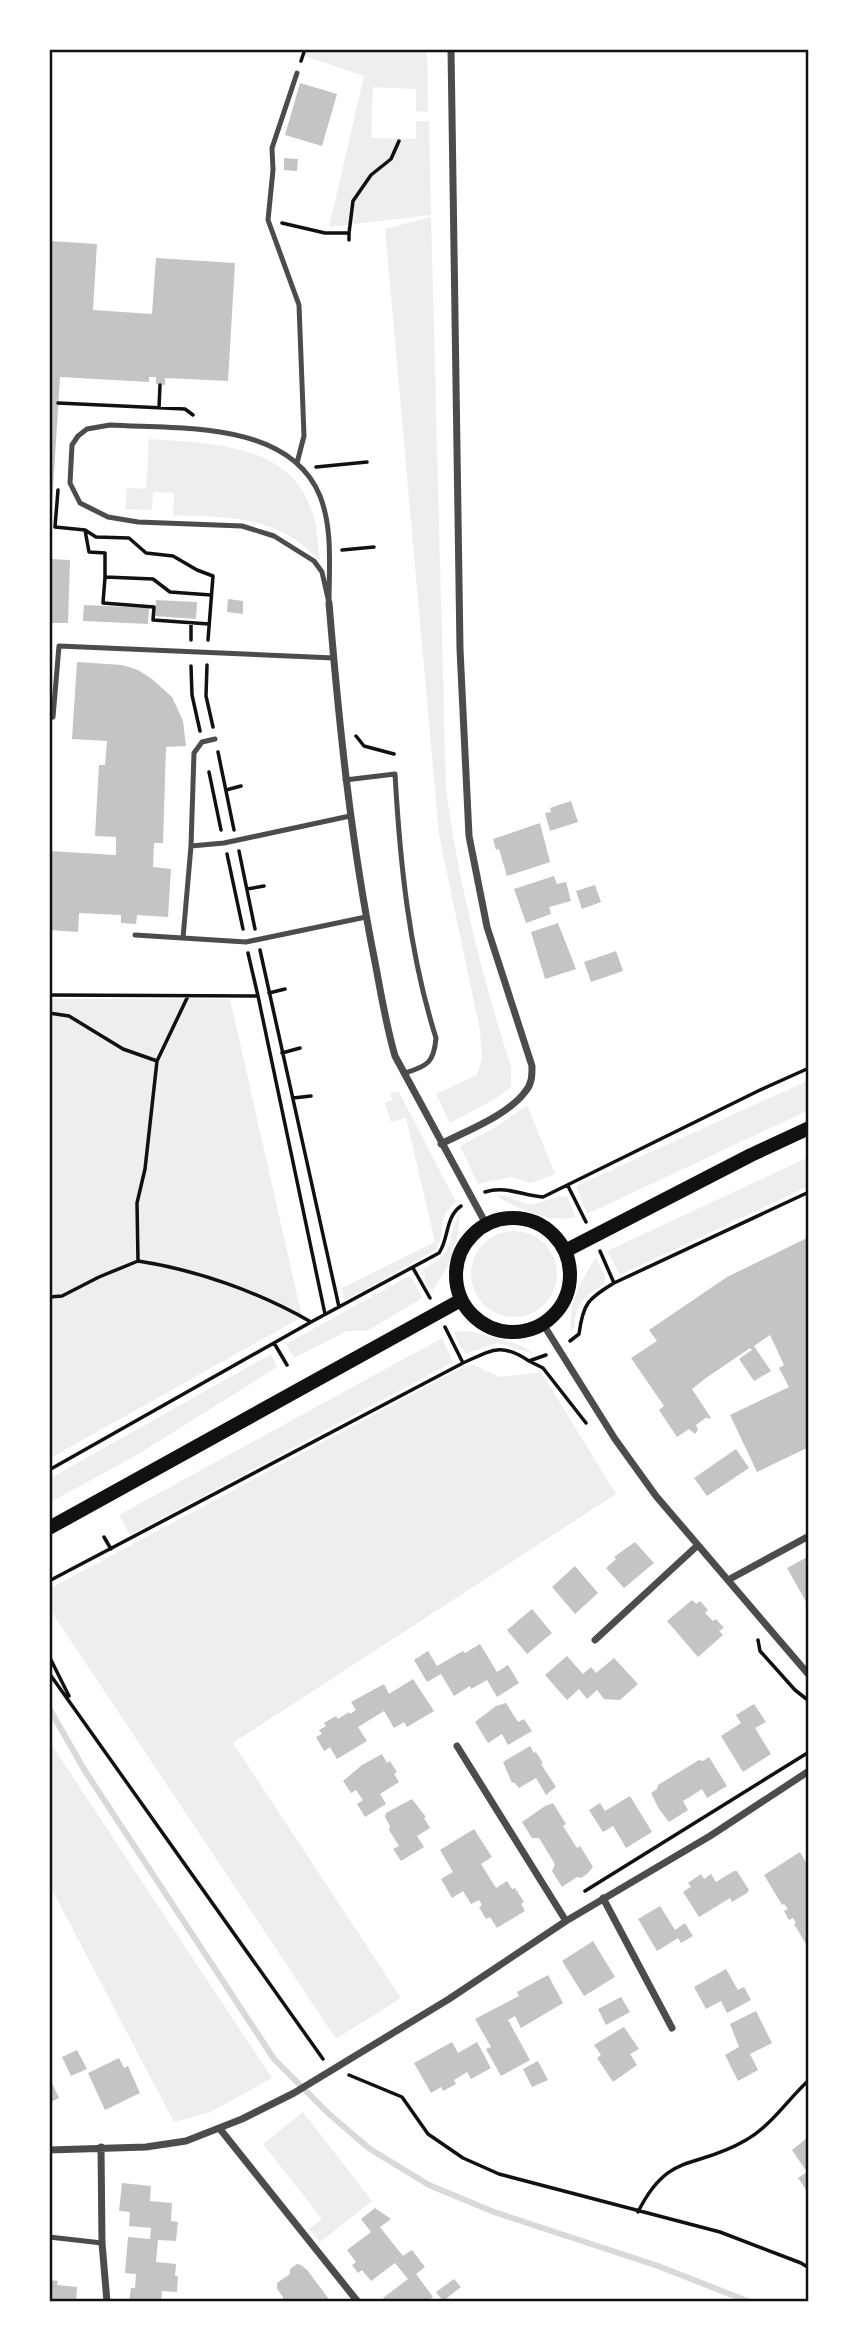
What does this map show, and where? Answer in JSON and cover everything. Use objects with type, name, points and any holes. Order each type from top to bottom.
[{"type":"main road","points":[[565,1251],[809,1128]]},
{"type":"main road","points":[[521,1218],[538,1223],[553,1234],[565,1251],[570,1266],[570,1284],[565,1301],[554,1316],[543,1324],[522,1332],[504,1332],[479,1321],[461,1300],[456,1283],[456,1266],[462,1249],[472,1235],[486,1224],[521,1218]]},
{"type":"main road","points":[[49,1528],[461,1300]]},
{"type":"street","points":[[440,1144],[488,1120],[517,1100],[526,1092],[531,1080],[532,1066],[487,926],[469,836],[460,649],[451,49]]},
{"type":"street","points":[[329,603],[350,817],[387,1029],[395,1056],[440,1144],[486,1224]]},
{"type":"street","points":[[543,1324],[615,1439],[656,1496],[809,1675]]},
{"type":"street","points":[[728,1580],[809,1536]]},
{"type":"street","points":[[595,1640],[698,1545]]},
{"type":"street","points":[[457,1746],[566,1921]]},
{"type":"street","points":[[49,2150],[146,2147],[186,2141],[220,2129],[293,2093],[449,1999],[566,1921],[710,1836],[809,1771]]},
{"type":"street","points":[[603,1898],[672,2028]]},
{"type":"street","points":[[220,2129],[358,2302]]},
{"type":"street","points":[[101,2147],[102,2243],[107,2302]]},
{"type":"lane","points":[[297,73],[272,148],[273,170],[268,220],[299,305],[304,436],[297,463]]},
{"type":"lane","points":[[110,425],[229,433],[280,450],[297,463],[313,481],[321,498],[329,539],[329,603],[322,572],[314,561],[274,536],[242,526],[138,523],[108,517],[80,503],[70,483],[72,445],[87,429],[110,425]]},
{"type":"lane","points":[[49,646],[334,658]]},
{"type":"lane","points":[[49,718],[52,717],[55,700],[59,646]]},
{"type":"lane","points":[[183,938],[191,846],[194,753],[202,742],[215,739]]},
{"type":"lane","points":[[345,780],[395,774],[399,843],[407,902],[436,1038],[432,1059],[423,1068],[405,1073]]},
{"type":"lane","points":[[191,846],[224,843],[350,817]]},
{"type":"lane","points":[[135,935],[246,942],[366,917]]},
{"type":"lane","points":[[49,2237],[102,2243]]},
{"type":"path","points":[[349,240],[354,201],[371,175],[391,159],[399,141]]},
{"type":"path","points":[[268,220],[325,233],[349,233]]},
{"type":"path","points":[[159,408],[160,385]]},
{"type":"path","points":[[85,530],[89,552],[105,554],[103,603],[154,607],[153,620],[209,624]]},
{"type":"path","points":[[336,550],[374,547]]},
{"type":"path","points":[[105,577],[153,579],[170,592],[211,595]]},
{"type":"path","points":[[191,623],[192,695],[326,1314]]},
{"type":"path","points":[[226,790],[241,786]]},
{"type":"path","points":[[247,889],[264,886]]},
{"type":"path","points":[[269,993],[285,989]]},
{"type":"path","points":[[49,995],[258,996]]},
{"type":"path","points":[[138,1261],[137,1203],[145,1169],[157,1061],[188,996]]},
{"type":"path","points":[[49,1013],[69,1016],[123,1049],[157,1061]]},
{"type":"path","points":[[282,1052],[300,1048]]},
{"type":"path","points":[[49,1470],[311,1322],[439,1254],[445,1244],[448,1224],[456,1209],[471,1198],[489,1190],[512,1189],[529,1196],[543,1197],[635,1150],[809,1068]]},
{"type":"path","points":[[293,1098],[311,1096]]},
{"type":"path","points":[[568,1186],[614,1283]]},
{"type":"path","points":[[49,1581],[463,1363],[496,1349],[516,1352],[529,1361],[558,1350],[579,1334],[582,1312],[590,1298],[614,1283],[809,1192]]},
{"type":"path","points":[[49,1297],[62,1296],[99,1276],[138,1261],[164,1265],[216,1281],[264,1299],[311,1322]]},
{"type":"path","points":[[275,1343],[287,1365]]},
{"type":"path","points":[[104,1537],[111,1549]]},
{"type":"path","points":[[49,1656],[73,1704],[49,1673]]},
{"type":"path","points":[[809,1691],[795,1690],[809,1701]]},
{"type":"path","points":[[558,1908],[809,1752]]},
{"type":"path","points":[[638,2212],[652,2186],[664,2174],[677,2166],[747,2140],[809,2080]]},
{"type":"path","points":[[801,2263],[809,2258]]},
{"type":"shaded area","points":[[306,49],[427,49],[428,112],[416,111],[416,89],[373,87],[371,138],[416,139],[416,121],[429,121],[431,215],[329,227],[364,76],[305,56]]},
{"type":"shaded area","points":[[431,217],[446,790],[472,930],[511,1067],[511,1087],[495,1099],[450,1123],[436,1094],[477,1075],[482,1058],[480,1031],[439,835],[385,229]]},
{"type":"shaded area","points":[[149,439],[213,445],[241,450],[267,459],[288,474],[304,494],[315,523],[319,560],[275,528],[232,518],[173,515],[174,493],[153,492],[152,510],[125,509],[127,488],[146,489]]},
{"type":"shaded area","points":[[49,999],[230,999],[302,1317],[49,1459]]},
{"type":"shaded area","points":[[809,1080],[809,1110],[587,1214],[576,1186]]},
{"type":"shaded area","points":[[390,1092],[399,1092],[456,1202],[445,1215],[441,1238],[435,1250],[344,1301],[342,1288],[435,1242],[406,1118],[391,1122],[385,1103],[392,1100]]},
{"type":"shaded area","points":[[527,1105],[555,1174],[531,1183],[511,1177],[478,1184],[460,1146],[498,1126]]},
{"type":"shaded area","points":[[809,1157],[809,1186],[620,1275],[607,1251]]},
{"type":"shaded area","points":[[496,1195],[533,1204],[567,1197],[576,1217],[555,1218],[534,1214]]},
{"type":"shaded area","points":[[459,1213],[458,1234],[452,1254],[432,1291],[425,1281],[424,1268],[442,1257],[446,1251]]},
{"type":"shaded area","points":[[514,1231],[530,1235],[544,1244],[553,1258],[557,1274],[553,1290],[544,1304],[530,1313],[514,1317],[498,1313],[484,1304],[475,1290],[471,1274],[475,1258],[484,1244],[498,1235]]},
{"type":"shaded area","points":[[596,1258],[605,1277],[604,1284],[583,1300],[571,1331],[577,1292]]},
{"type":"shaded area","points":[[409,1276],[422,1298],[367,1331],[347,1331],[294,1358],[286,1344]]},
{"type":"shaded area","points":[[468,1331],[511,1342],[534,1354],[497,1343],[466,1354],[454,1332]]},
{"type":"shaded area","points":[[442,1338],[453,1362],[130,1535],[119,1515]]},
{"type":"shaded area","points":[[271,1354],[277,1367],[137,1455],[49,1503],[49,1479]]},
{"type":"shaded area","points":[[474,1365],[500,1377],[541,1372],[616,1494],[233,1743],[401,1998],[336,2039],[49,1608],[49,1589],[465,1366]]},
{"type":"shaded area","points":[[49,1741],[272,2078],[211,2112],[174,2122],[49,1884]]},
{"type":"shaded area","points":[[303,2112],[372,2201],[320,2242],[309,2229],[322,2219],[263,2144]]},
{"type":"building","points":[[300,83],[337,94],[322,146],[285,135]]},
{"type":"building","points":[[284,158],[298,159],[297,171],[284,170]]},
{"type":"building","points":[[49,241],[97,244],[93,310],[152,314],[156,258],[235,263],[228,381],[165,378],[165,385],[156,384],[156,377],[149,377],[149,382],[60,377],[51,522],[49,522]]},
{"type":"building","points":[[49,559],[70,560],[68,623],[49,623]]},
{"type":"building","points":[[228,599],[243,601],[243,614],[227,612]]},
{"type":"building","points":[[156,600],[197,602],[196,619],[155,616]]},
{"type":"building","points":[[84,605],[149,608],[148,624],[83,621]]},
{"type":"building","points":[[77,662],[122,665],[138,670],[172,697],[183,721],[186,746],[166,747],[163,843],[154,843],[153,867],[171,869],[168,917],[137,915],[136,924],[121,923],[121,915],[79,913],[78,932],[49,930],[49,851],[116,855],[116,837],[95,836],[99,765],[105,765],[107,741],[72,739]]},
{"type":"building","points":[[571,801],[578,822],[550,831],[545,813],[551,812],[550,808]]},
{"type":"building","points":[[540,823],[550,862],[507,876],[493,839]]},
{"type":"building","points":[[554,876],[557,884],[566,882],[571,901],[549,907],[551,914],[526,923],[514,889]]},
{"type":"building","points":[[595,885],[601,902],[582,909],[576,891]]},
{"type":"building","points":[[558,923],[576,969],[545,979],[531,932]]},
{"type":"building","points":[[616,951],[623,971],[591,982],[584,962]]},
{"type":"building","points":[[809,1237],[809,1447],[757,1472],[730,1415],[789,1387],[779,1368],[784,1365],[770,1335],[754,1346],[771,1371],[754,1381],[739,1359],[752,1350],[750,1348],[706,1378],[692,1389],[711,1418],[707,1417],[696,1425],[698,1430],[695,1434],[689,1429],[677,1437],[659,1410],[664,1406],[631,1358],[657,1341],[649,1330],[727,1277]]},
{"type":"building","points":[[736,1449],[749,1468],[707,1496],[694,1478]]},
{"type":"building","points":[[635,1542],[654,1563],[624,1588],[606,1568],[616,1559],[614,1557]]},
{"type":"building","points":[[809,1556],[809,1607],[787,1568]]},
{"type":"building","points":[[575,1566],[598,1593],[575,1614],[552,1587]]},
{"type":"building","points":[[692,1600],[696,1604],[700,1601],[708,1610],[705,1613],[713,1621],[716,1619],[724,1628],[719,1631],[723,1635],[698,1657],[667,1621]]},
{"type":"building","points":[[532,1609],[552,1633],[527,1654],[507,1630]]},
{"type":"building","points":[[480,1644],[497,1672],[508,1665],[519,1683],[497,1697],[487,1680],[454,1696],[441,1674],[427,1682],[414,1660],[428,1651],[437,1666]]},
{"type":"building","points":[[567,1656],[583,1674],[591,1667],[596,1673],[614,1658],[638,1684],[620,1700],[604,1699],[597,1690],[587,1699],[579,1689],[567,1700],[545,1675]]},
{"type":"building","points":[[413,1679],[434,1711],[407,1727],[404,1722],[394,1728],[384,1711],[358,1727],[367,1741],[337,1759],[330,1747],[324,1751],[316,1737],[322,1734],[319,1730],[326,1726],[324,1723],[336,1716],[338,1719],[349,1712],[350,1714],[356,1710],[351,1702],[384,1684],[389,1694]]},
{"type":"building","points":[[506,1703],[518,1722],[524,1719],[532,1731],[508,1745],[502,1734],[488,1743],[475,1722],[496,1706]]},
{"type":"building","points":[[754,1704],[766,1722],[755,1728],[771,1754],[743,1772],[721,1736],[741,1723],[736,1715]]},
{"type":"building","points":[[530,1746],[556,1787],[546,1795],[536,1778],[519,1788],[512,1783],[503,1762]]},
{"type":"building","points":[[382,1754],[397,1772],[394,1774],[399,1782],[380,1794],[386,1804],[365,1817],[357,1804],[363,1800],[356,1790],[351,1793],[343,1781],[362,1765]]},
{"type":"building","points":[[709,1757],[727,1786],[707,1798],[702,1789],[683,1801],[688,1810],[669,1822],[651,1793],[658,1785],[699,1760],[703,1761]]},
{"type":"building","points":[[630,1796],[652,1832],[626,1848],[613,1826],[603,1832],[589,1810],[600,1803],[605,1811]]},
{"type":"building","points":[[412,1799],[426,1817],[424,1818],[430,1828],[417,1836],[424,1847],[401,1861],[393,1849],[399,1846],[385,1817],[386,1813]]},
{"type":"building","points":[[553,1803],[566,1824],[563,1826],[593,1867],[581,1878],[577,1877],[562,1887],[552,1871],[555,1864],[539,1838],[532,1838],[522,1822]]},
{"type":"building","points":[[474,1829],[492,1857],[481,1864],[496,1888],[507,1881],[524,1902],[521,1904],[525,1911],[497,1928],[490,1917],[486,1919],[479,1907],[482,1905],[479,1900],[471,1904],[463,1891],[452,1898],[441,1879],[453,1872],[440,1850]]},
{"type":"building","points":[[800,1852],[809,1868],[809,1949],[793,1918],[789,1920],[784,1911],[788,1909],[782,1905],[764,1875]]},
{"type":"building","points":[[737,1871],[749,1890],[747,1893],[732,1902],[730,1898],[699,1917],[683,1892],[691,1887],[688,1883],[701,1874],[704,1879],[711,1874],[716,1882]]},
{"type":"building","points":[[660,1906],[675,1930],[685,1923],[693,1936],[681,1943],[678,1938],[657,1951],[638,1919]]},
{"type":"building","points":[[593,1941],[615,1977],[584,1996],[562,1961]]},
{"type":"building","points":[[726,1969],[738,1990],[744,1987],[751,2000],[727,2013],[721,2001],[706,2009],[694,1987]]},
{"type":"building","points":[[548,1975],[563,2003],[521,2028],[515,2016],[508,2020],[530,2060],[501,2076],[486,2049],[491,2047],[475,2019],[519,1996],[517,1992]]},
{"type":"building","points":[[621,1997],[630,2012],[606,2025],[598,2009]]},
{"type":"building","points":[[756,2011],[772,2043],[750,2054],[758,2070],[738,2081],[725,2055],[739,2047],[730,2024]]},
{"type":"building","points":[[624,2027],[639,2049],[630,2054],[637,2065],[613,2082],[597,2058],[601,2055],[594,2045]]},
{"type":"building","points":[[452,2042],[458,2053],[477,2042],[491,2068],[471,2079],[467,2072],[454,2080],[456,2084],[443,2091],[441,2087],[431,2093],[414,2063]]},
{"type":"building","points":[[77,2050],[87,2069],[71,2076],[62,2057]]},
{"type":"building","points":[[119,2058],[124,2068],[128,2066],[140,2093],[105,2110],[88,2073]]},
{"type":"building","points":[[538,2061],[548,2080],[532,2087],[523,2069]]},
{"type":"building","points":[[49,2077],[59,2098],[49,2103]]},
{"type":"building","points":[[807,2138],[809,2194],[798,2178],[807,2172],[792,2150]]},
{"type":"building","points":[[122,2183],[151,2186],[150,2201],[172,2203],[171,2221],[178,2222],[176,2241],[158,2240],[156,2262],[176,2264],[177,2292],[162,2291],[161,2302],[129,2302],[131,2288],[135,2288],[136,2274],[125,2273],[128,2237],[150,2239],[151,2228],[129,2226],[130,2212],[119,2211]]},
{"type":"building","points":[[375,2208],[391,2219],[380,2227],[403,2256],[412,2250],[425,2267],[416,2274],[433,2297],[426,2302],[386,2302],[383,2298],[408,2279],[395,2263],[371,2281],[362,2270],[358,2273],[352,2265],[356,2262],[347,2250],[371,2232],[361,2219]]},
{"type":"building","points":[[297,2264],[308,2271],[331,2302],[283,2302],[277,2283],[290,2274],[290,2269]]},
{"type":"building","points":[[454,2279],[461,2287],[443,2301],[436,2292]]},
{"type":"building","points":[[50,2280],[58,2281],[57,2285],[77,2287],[76,2302],[49,2302]]},
{"type":"waterway","points":[[49,1708],[85,1771],[274,2059],[329,2114],[370,2149],[429,2185],[494,2212],[658,2266],[750,2302]]}]
